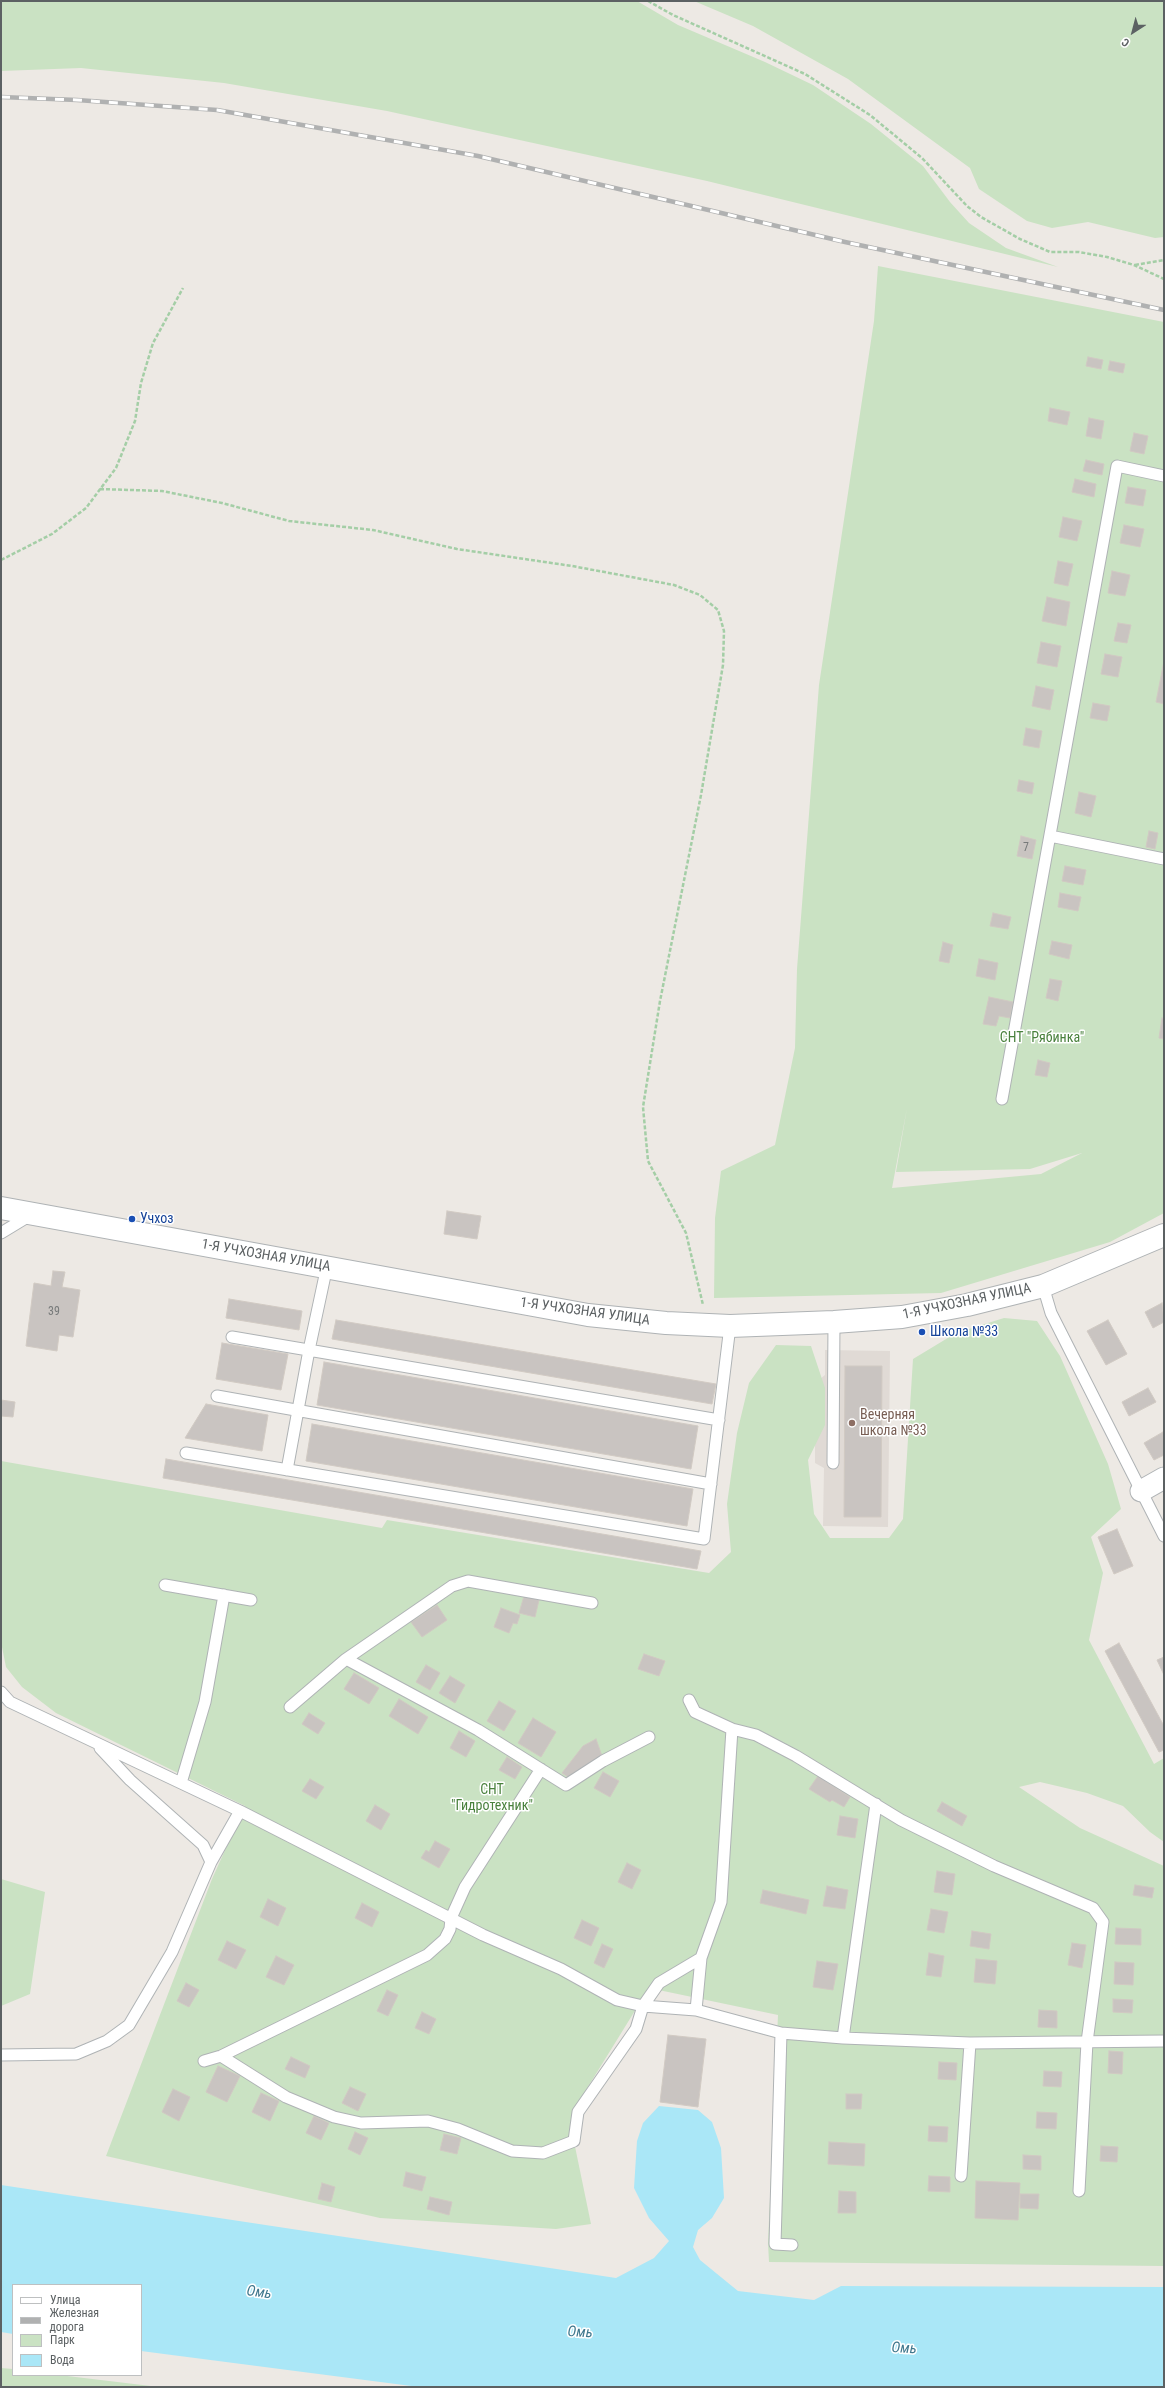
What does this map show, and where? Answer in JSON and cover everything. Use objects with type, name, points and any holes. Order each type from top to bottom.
[{"type":"street","name":"1-Я УЧХОЗНАЯ УЛИЦА","points":[[1,1208],[327,1266],[490,1298],[588,1315],[666,1324],[730,1326],[834,1322],[921,1313],[967,1305],[1043,1286],[1164,1235]]},
{"type":"street","points":[[1141,1491],[1164,1478]]},
{"type":"lane","points":[[1002,1099],[1118,466],[1164,476]]},
{"type":"lane","points":[[1050,836],[1164,859]]},
{"type":"lane","points":[[1,1233],[33,1214]]},
{"type":"lane","points":[[287,1470],[309,1350],[327,1266]]},
{"type":"lane","points":[[1043,1286],[1051,1313],[1164,1536]]},
{"type":"lane","points":[[833,1463],[834,1322]]},
{"type":"lane","points":[[186,1453],[704,1539],[730,1326]]},
{"type":"lane","points":[[232,1337],[719,1420]]},
{"type":"lane","points":[[217,1396],[711,1484]]},
{"type":"lane","points":[[290,1707],[346,1659],[452,1586],[468,1582],[592,1603]]},
{"type":"lane","points":[[165,1585],[252,1600]]},
{"type":"lane","points":[[181,1783],[205,1702],[224,1595]]},
{"type":"lane","points":[[346,1659],[478,1730],[566,1785],[603,1761],[649,1737]]},
{"type":"lane","points":[[1,1692],[10,1702],[95,1744],[240,1811],[483,1935],[561,1969],[617,2000],[643,2006],[696,2010],[781,2033],[843,2038],[970,2043],[1164,2041]]},
{"type":"lane","points":[[689,1700],[695,1712],[732,1729],[756,1735],[796,1756],[901,1820],[994,1866],[1093,1908],[1103,1922],[1088,2042],[1079,2191]]},
{"type":"lane","points":[[696,2010],[701,1958],[721,1902],[732,1729]]},
{"type":"lane","points":[[95,1744],[130,1780],[203,1845],[211,1862]]},
{"type":"lane","points":[[204,2061],[221,2056],[426,1955],[445,1939],[450,1929],[451,1918],[465,1887],[541,1769]]},
{"type":"lane","points":[[843,2038],[876,1804]]},
{"type":"lane","points":[[1,2055],[76,2054],[107,2041],[129,2025],[172,1952],[211,1862],[240,1811]]},
{"type":"lane","points":[[221,2056],[286,2097],[334,2117],[361,2123],[428,2121],[458,2129],[512,2151],[543,2153],[574,2141],[578,2112],[636,2029],[643,2006],[659,1983],[701,1958]]},
{"type":"lane","points":[[781,2033],[775,2244],[792,2245]]},
{"type":"lane","points":[[961,2176],[970,2043]]},
{"type":"path","points":[[648,1],[673,15],[805,74],[870,114],[922,158],[967,206],[981,217],[1020,239],[1050,252],[1079,252],[1107,257],[1134,265],[1164,280]]},
{"type":"path","points":[[1134,265],[1164,260]]},
{"type":"path","points":[[1,560],[52,534],[86,508],[116,468],[135,421],[141,383],[153,343],[183,288]]},
{"type":"path","points":[[100,489],[162,491],[222,503],[290,521],[372,530],[457,549],[572,566],[674,585],[700,595],[718,610],[724,631],[723,665],[701,795],[660,1001],[643,1107],[648,1161],[686,1233],[707,1325]]},
{"type":"shaded area","name":"Вечерняя школа №33","points":[[825,1350],[890,1351],[888,1527],[823,1526],[824,1468],[815,1463],[815,1383],[825,1375]]},
{"type":"green space","points":[[1,1],[637,1],[678,25],[765,62],[813,85],[871,124],[923,166],[950,202],[969,223],[1006,248],[1058,267],[707,181],[387,111],[224,83],[81,68],[1,71]]},
{"type":"green space","points":[[694,1],[1164,1],[1164,237],[1155,238],[1088,222],[1052,228],[1027,221],[979,189],[970,168],[848,79],[753,26]]},
{"type":"green space","name":"СНТ \"Рябинка\"","points":[[878,266],[1164,322],[1164,1213],[1110,1242],[941,1293],[714,1298],[715,1218],[721,1171],[775,1145],[795,1048],[797,969],[819,685],[874,321]],"holes":[[[907,1108],[896,1172],[1030,1169],[1082,1153],[1041,1174],[892,1188]]]},
{"type":"green space","name":"СНТ \"Гидротехник\"","points":[[1004,1318],[1037,1321],[1060,1356],[1108,1464],[1121,1509],[1091,1537],[1103,1573],[1089,1640],[1154,1764],[1164,1758],[1164,1842],[1150,1832],[1123,1806],[1087,1793],[1040,1782],[1019,1787],[1080,1828],[1164,1866],[1164,2266],[769,2262],[768,2243],[778,2015],[649,1988],[573,2111],[572,2132],[591,2224],[556,2229],[380,2218],[106,2156],[212,1879],[245,1806],[56,1713],[22,1687],[6,1667],[1,1642],[1,1461],[382,1528],[387,1520],[709,1573],[731,1552],[727,1504],[737,1433],[749,1383],[776,1345],[811,1346],[825,1388],[825,1425],[808,1460],[814,1514],[830,1538],[889,1538],[903,1519],[913,1359],[956,1333]]},
{"type":"green space","points":[[1,1879],[45,1892],[30,1994],[1,2006]]},
{"type":"green space","points":[[1,2368],[12,2369],[12,2376],[67,2376],[159,2387],[1,2387]]},
{"type":"water","name":"Омь","points":[[659,2106],[698,2110],[712,2122],[721,2148],[724,2198],[712,2218],[698,2230],[693,2247],[700,2260],[738,2291],[814,2300],[841,2286],[1164,2287],[1164,2387],[419,2387],[142,2351],[142,2284],[12,2284],[12,2334],[1,2332],[1,2185],[616,2278],[654,2258],[669,2241],[649,2218],[634,2188],[637,2141],[643,2123]]},
{"type":"building","points":[[1088,357],[1103,360],[1101,369],[1086,366]]},
{"type":"building","points":[[1110,361],[1125,364],[1123,373],[1108,370]]},
{"type":"building","points":[[1050,408],[1070,412],[1067,425],[1048,421]]},
{"type":"building","points":[[1089,418],[1104,421],[1101,439],[1086,436]]},
{"type":"building","points":[[1134,433],[1148,436],[1144,454],[1130,451]]},
{"type":"building","points":[[1086,460],[1104,464],[1102,475],[1083,471]]},
{"type":"building","points":[[1075,479],[1096,484],[1094,497],[1072,492]]},
{"type":"building","points":[[1128,487],[1146,490],[1143,506],[1125,503]]},
{"type":"building","points":[[1063,517],[1082,521],[1077,541],[1059,537]]},
{"type":"building","points":[[1124,525],[1144,529],[1140,547],[1120,543]]},
{"type":"building","points":[[1058,561],[1073,564],[1068,586],[1054,583]]},
{"type":"building","points":[[1112,571],[1130,575],[1125,596],[1108,593]]},
{"type":"building","points":[[1047,597],[1070,602],[1066,626],[1042,621]]},
{"type":"building","points":[[1118,623],[1131,625],[1127,643],[1114,641]]},
{"type":"building","points":[[1041,642],[1061,646],[1057,667],[1037,663]]},
{"type":"building","points":[[1105,654],[1122,657],[1118,677],[1101,674]]},
{"type":"building","points":[[1164,661],[1164,704],[1156,702]]},
{"type":"building","points":[[1036,686],[1054,690],[1050,710],[1032,706]]},
{"type":"building","points":[[1093,703],[1110,706],[1107,721],[1090,718]]},
{"type":"building","points":[[1026,728],[1042,731],[1039,748],[1023,745]]},
{"type":"building","points":[[1019,780],[1034,783],[1032,794],[1017,791]]},
{"type":"building","points":[[1079,792],[1096,796],[1091,817],[1075,813]]},
{"type":"building","points":[[1149,831],[1158,833],[1155,849],[1146,847]]},
{"type":"building","points":[[1021,836],[1036,840],[1032,859],[1017,856]]},
{"type":"building","points":[[1065,866],[1086,870],[1083,885],[1062,881]]},
{"type":"building","points":[[1060,893],[1081,897],[1078,911],[1058,907]]},
{"type":"building","points":[[993,913],[1011,917],[1008,929],[990,926]]},
{"type":"building","points":[[1052,941],[1072,945],[1069,959],[1049,954]]},
{"type":"building","points":[[943,942],[953,945],[949,963],[939,961]]},
{"type":"building","points":[[979,959],[998,963],[995,980],[976,976]]},
{"type":"building","points":[[1050,979],[1062,981],[1058,1001],[1046,998]]},
{"type":"building","points":[[989,997],[1013,1002],[1010,1018],[999,1016],[996,1026],[983,1024]]},
{"type":"building","points":[[1162,1018],[1164,1019],[1164,1039],[1159,1038]]},
{"type":"building","points":[[1038,1060],[1050,1063],[1047,1077],[1035,1075]]},
{"type":"building","points":[[447,1211],[481,1216],[477,1239],[444,1234]]},
{"type":"building","points":[[53,1271],[65,1272],[62,1287],[80,1290],[73,1337],[59,1335],[57,1351],[26,1346],[34,1283],[51,1286]]},
{"type":"building","points":[[229,1299],[302,1311],[299,1330],[226,1318]]},
{"type":"building","points":[[1162,1303],[1164,1322],[1153,1328],[1145,1312]]},
{"type":"building","points":[[336,1320],[716,1384],[712,1404],[332,1339]]},
{"type":"building","points":[[1108,1320],[1127,1354],[1106,1365],[1087,1331]]},
{"type":"building","points":[[222,1343],[288,1354],[281,1390],[216,1379]]},
{"type":"building","points":[[324,1362],[698,1426],[691,1469],[317,1405]]},
{"type":"building","points":[[845,1366],[882,1366],[881,1517],[844,1517]]},
{"type":"building","points":[[1148,1388],[1156,1402],[1129,1416],[1122,1402]]},
{"type":"building","points":[[1,1400],[15,1402],[13,1417],[1,1416]]},
{"type":"building","points":[[206,1404],[268,1415],[262,1451],[185,1438]]},
{"type":"building","points":[[312,1424],[693,1489],[687,1526],[306,1461]]},
{"type":"building","points":[[1163,1432],[1164,1455],[1154,1460],[1144,1443]]},
{"type":"building","points":[[166,1459],[701,1551],[697,1569],[163,1478]]},
{"type":"building","points":[[1117,1529],[1133,1566],[1114,1574],[1098,1537]]},
{"type":"building","points":[[524,1596],[539,1600],[535,1617],[519,1613]]},
{"type":"building","points":[[437,1605],[447,1620],[422,1637],[411,1622]]},
{"type":"building","points":[[501,1608],[520,1615],[517,1624],[513,1623],[509,1633],[494,1627]]},
{"type":"building","points":[[1119,1643],[1164,1726],[1164,1750],[1159,1752],[1105,1651]]},
{"type":"building","points":[[644,1654],[665,1661],[659,1676],[638,1669]]},
{"type":"building","points":[[1164,1657],[1164,1675],[1157,1660]]},
{"type":"building","points":[[426,1665],[440,1673],[430,1690],[416,1682]]},
{"type":"building","points":[[354,1673],[379,1688],[369,1704],[344,1689]]},
{"type":"building","points":[[450,1676],[465,1685],[455,1703],[439,1693]]},
{"type":"building","points":[[399,1699],[428,1717],[418,1734],[389,1716]]},
{"type":"building","points":[[499,1701],[516,1711],[504,1731],[487,1721]]},
{"type":"building","points":[[309,1713],[325,1723],[318,1734],[302,1724]]},
{"type":"building","points":[[533,1718],[556,1732],[541,1757],[518,1743]]},
{"type":"building","points":[[459,1731],[475,1741],[466,1757],[450,1748]]},
{"type":"building","points":[[596,1739],[602,1756],[571,1779],[562,1773],[583,1746]]},
{"type":"building","points":[[507,1757],[522,1767],[515,1779],[499,1770]]},
{"type":"building","points":[[603,1772],[619,1781],[610,1797],[594,1788]]},
{"type":"building","points":[[818,1776],[850,1797],[844,1807],[832,1800],[830,1802],[809,1789]]},
{"type":"building","points":[[310,1779],[324,1787],[316,1799],[302,1791]]},
{"type":"building","points":[[942,1802],[967,1816],[962,1826],[937,1811]]},
{"type":"building","points":[[375,1805],[390,1814],[381,1830],[366,1821]]},
{"type":"building","points":[[840,1816],[858,1819],[855,1838],[837,1835]]},
{"type":"building","points":[[435,1841],[450,1849],[439,1868],[421,1858],[426,1850],[429,1852]]},
{"type":"building","points":[[627,1863],[641,1870],[632,1889],[618,1882]]},
{"type":"building","points":[[937,1871],[955,1874],[952,1895],[934,1892]]},
{"type":"building","points":[[1135,1885],[1154,1888],[1152,1898],[1133,1895]]},
{"type":"building","points":[[827,1886],[848,1890],[845,1909],[823,1906]]},
{"type":"building","points":[[763,1890],[809,1900],[806,1914],[760,1903]]},
{"type":"building","points":[[268,1899],[286,1908],[278,1926],[260,1917]]},
{"type":"building","points":[[362,1903],[379,1912],[372,1927],[355,1918]]},
{"type":"building","points":[[931,1909],[948,1912],[944,1933],[927,1930]]},
{"type":"building","points":[[582,1920],[599,1928],[591,1946],[574,1938]]},
{"type":"building","points":[[1116,1928],[1141,1929],[1141,1945],[1115,1944]]},
{"type":"building","points":[[972,1931],[991,1934],[989,1949],[970,1946]]},
{"type":"building","points":[[227,1941],[246,1950],[236,1969],[218,1960]]},
{"type":"building","points":[[1072,1943],[1086,1945],[1082,1968],[1068,1965]]},
{"type":"building","points":[[602,1944],[613,1949],[604,1968],[594,1963]]},
{"type":"building","points":[[929,1953],[944,1956],[941,1977],[926,1975]]},
{"type":"building","points":[[276,1956],[294,1965],[284,1985],[266,1977]]},
{"type":"building","points":[[976,1959],[997,1961],[995,1984],[974,1982]]},
{"type":"building","points":[[817,1961],[838,1964],[833,1990],[813,1987]]},
{"type":"building","points":[[1115,1962],[1134,1963],[1133,1985],[1114,1984]]},
{"type":"building","points":[[186,1983],[199,1990],[189,2007],[177,2001]]},
{"type":"building","points":[[387,1990],[398,1995],[388,2016],[377,2011]]},
{"type":"building","points":[[1113,1999],[1133,2000],[1132,2013],[1113,2012]]},
{"type":"building","points":[[1039,2010],[1057,2011],[1057,2028],[1038,2027]]},
{"type":"building","points":[[422,2012],[436,2019],[429,2034],[415,2028]]},
{"type":"building","points":[[668,2035],[706,2039],[698,2107],[660,2102]]},
{"type":"building","points":[[1109,2051],[1123,2052],[1122,2074],[1108,2073]]},
{"type":"building","points":[[291,2057],[310,2066],[305,2078],[285,2069]]},
{"type":"building","points":[[939,2062],[957,2063],[956,2080],[938,2079]]},
{"type":"building","points":[[218,2066],[240,2076],[227,2102],[206,2092]]},
{"type":"building","points":[[1044,2071],[1062,2072],[1061,2087],[1043,2086]]},
{"type":"building","points":[[350,2087],[366,2094],[358,2111],[342,2103]]},
{"type":"building","points":[[173,2089],[190,2097],[179,2121],[162,2112]]},
{"type":"building","points":[[261,2093],[279,2101],[270,2121],[252,2112]]},
{"type":"building","points":[[846,2094],[862,2094],[861,2109],[846,2109]]},
{"type":"building","points":[[1037,2112],[1057,2113],[1056,2129],[1036,2128]]},
{"type":"building","points":[[314,2116],[329,2123],[321,2140],[306,2133]]},
{"type":"building","points":[[929,2126],[948,2127],[947,2142],[928,2141]]},
{"type":"building","points":[[355,2132],[368,2138],[360,2155],[348,2149]]},
{"type":"building","points":[[444,2134],[461,2138],[457,2154],[440,2150]]},
{"type":"building","points":[[829,2142],[865,2144],[864,2166],[828,2164]]},
{"type":"building","points":[[1101,2146],[1118,2147],[1117,2162],[1100,2161]]},
{"type":"building","points":[[1023,2155],[1041,2156],[1041,2170],[1023,2169]]},
{"type":"building","points":[[406,2172],[426,2177],[422,2191],[403,2186]]},
{"type":"building","points":[[929,2176],[950,2177],[950,2192],[928,2191]]},
{"type":"building","points":[[976,2181],[1020,2183],[1018,2220],[975,2218]]},
{"type":"building","points":[[322,2183],[335,2187],[331,2202],[318,2199]]},
{"type":"building","points":[[839,2191],[856,2192],[856,2213],[838,2213]]},
{"type":"building","points":[[1020,2194],[1039,2194],[1038,2209],[1020,2208]]},
{"type":"building","points":[[430,2197],[452,2202],[449,2215],[427,2209]]},
{"type":"railway","points":[[1,97],[77,100],[217,110],[478,156],[845,242],[1164,310]]},
{"type":"place","name":"Учхоз","points":[[132,1219]]},
{"type":"place","name":"Школа №33","points":[[922,1332]]},
{"type":"place","name":"Вечерняя школа №33","points":[[852,1423]]}]
